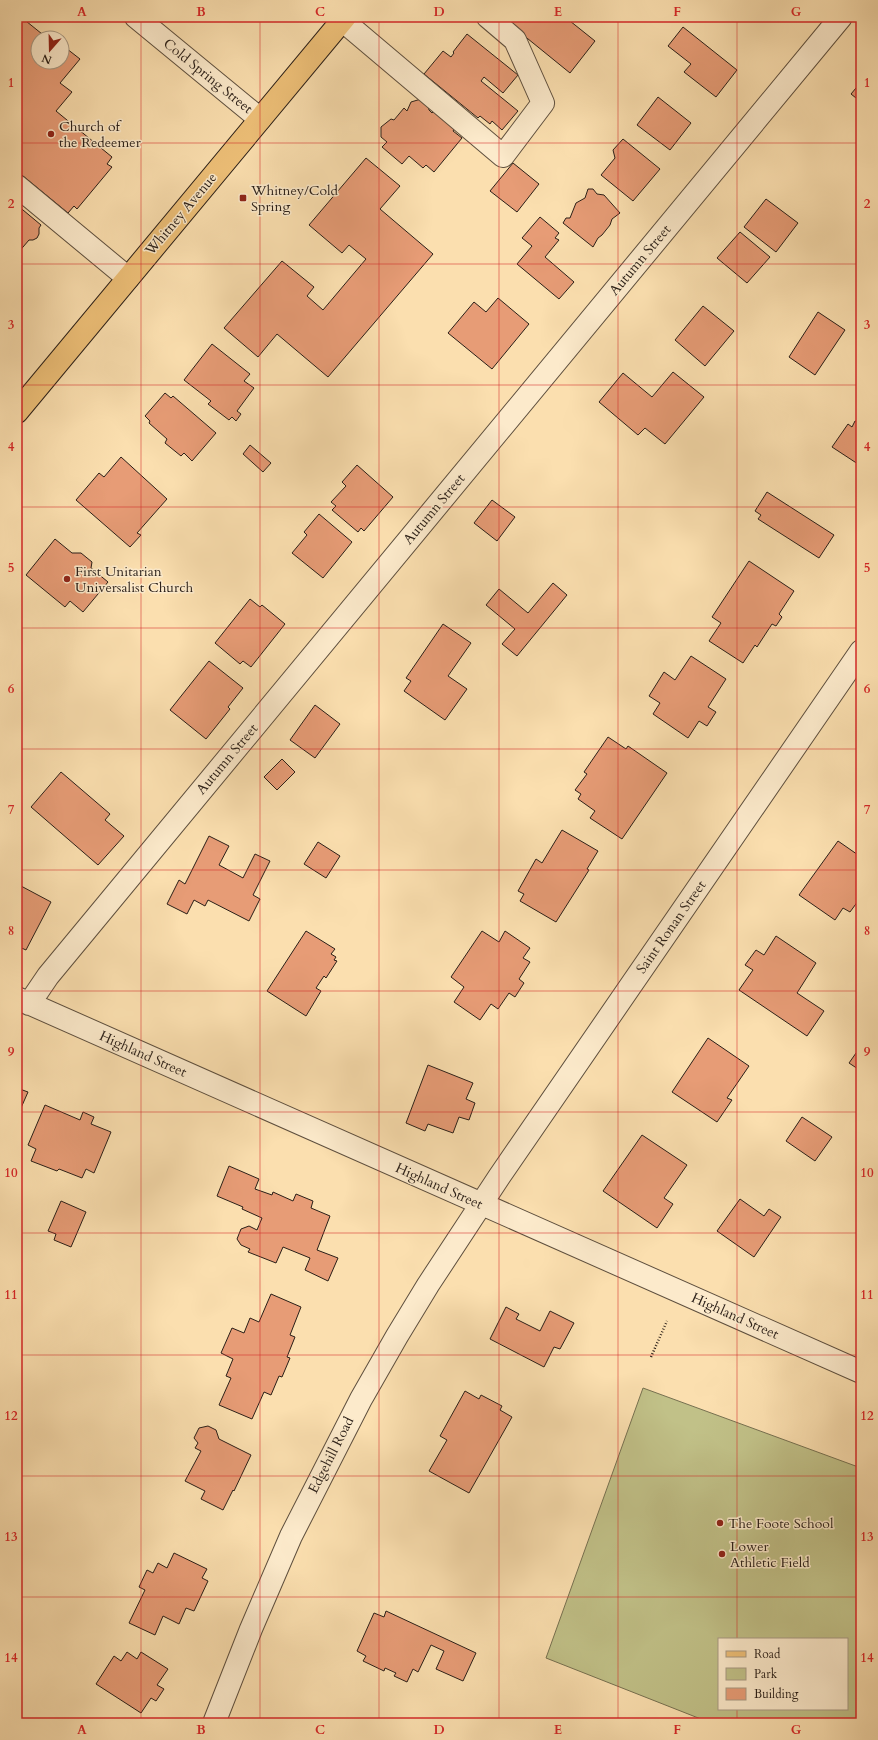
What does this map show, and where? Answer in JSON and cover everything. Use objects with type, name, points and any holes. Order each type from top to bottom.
[{"type":"main road","name":"Whitney Avenue","points":[[17,412],[344,19]]},
{"type":"street","name":"Cold Spring Street","points":[[136,17],[260,119]]},
{"type":"street","points":[[344,19],[503,156],[543,103],[515,40],[488,17]]},
{"type":"street","name":"Autumn Street","points":[[23,1001],[53,970],[841,17]]},
{"type":"street","points":[[17,186],[128,278]]},
{"type":"street","name":"Saint Ronan Street","points":[[481,1204],[861,651]]},
{"type":"street","name":"Highland Street","points":[[23,1001],[861,1372]]},
{"type":"street","name":"Edgehill Road","points":[[214,1723],[250,1629],[290,1536],[322,1473],[396,1336],[481,1204]]},
{"type":"path","points":[[651,1357],[667,1321]]},
{"type":"green space","name":"Lower Athletic Field","points":[[643,1388],[861,1468],[861,1723],[711,1723],[546,1658]]},
{"type":"building","name":"Church of the Redeemer","points":[[17,17],[21,17],[37,30],[30,30],[30,70],[70,70],[70,51],[80,59],[60,83],[72,92],[56,111],[112,157],[107,164],[112,167],[77,209],[74,206],[68,213],[17,171]]},
{"type":"building","points":[[501,17],[565,17],[595,41],[570,73]]},
{"type":"building","points":[[683,27],[737,70],[716,97],[684,72],[691,64],[668,46]]},
{"type":"building","points":[[467,34],[518,75],[503,93],[484,77],[481,81],[518,111],[502,130],[492,121],[490,124],[480,116],[478,118],[424,74],[443,51],[451,57],[454,53],[453,52]]},
{"type":"building","points":[[861,82],[861,102],[851,94]]},
{"type":"building","points":[[658,97],[691,123],[670,150],[637,125]]},
{"type":"building","points":[[421,99],[432,113],[434,111],[455,128],[453,131],[462,138],[434,172],[426,165],[423,168],[409,156],[402,164],[382,147],[387,142],[381,137],[381,127],[391,119],[394,120],[404,108],[407,111],[411,102]]},
{"type":"building","points":[[623,139],[660,169],[633,201],[601,175],[615,158],[613,150]]},
{"type":"building","points":[[366,158],[400,186],[380,209],[433,254],[328,377],[277,334],[258,357],[224,328],[282,261],[314,287],[307,296],[323,310],[366,259],[349,245],[342,253],[309,225]]},
{"type":"building","points":[[513,163],[539,184],[517,212],[490,191]]},
{"type":"building","points":[[588,189],[593,189],[597,194],[604,195],[620,213],[612,219],[610,225],[598,238],[593,247],[563,223],[566,218],[570,218],[576,203],[585,198]]},
{"type":"building","points":[[766,199],[798,223],[776,252],[744,227]]},
{"type":"building","points":[[17,205],[41,225],[37,238],[29,240],[17,254]]},
{"type":"building","points":[[540,217],[559,233],[555,238],[559,240],[545,257],[574,282],[559,299],[517,264],[532,246],[522,238]]},
{"type":"building","points":[[740,232],[770,257],[747,283],[717,258]]},
{"type":"building","points":[[498,298],[529,324],[492,369],[448,333],[474,302],[486,312]]},
{"type":"building","points":[[703,306],[734,331],[705,366],[675,340]]},
{"type":"building","points":[[818,312],[845,330],[815,375],[789,357]]},
{"type":"building","points":[[212,344],[250,374],[244,381],[254,388],[237,411],[241,414],[236,421],[232,417],[229,420],[208,404],[211,401],[184,380]]},
{"type":"building","points":[[673,372],[704,397],[665,444],[645,428],[638,435],[599,402],[623,373],[652,397]]},
{"type":"building","points":[[165,393],[171,398],[173,396],[216,433],[192,461],[184,453],[181,456],[165,443],[167,439],[149,423],[150,421],[145,416]]},
{"type":"building","points":[[855,421],[861,421],[861,466],[832,447],[848,424],[852,427]]},
{"type":"building","points":[[250,445],[271,463],[263,472],[243,454]]},
{"type":"building","points":[[121,457],[167,499],[137,533],[141,535],[130,547],[76,500],[99,473],[104,477]]},
{"type":"building","points":[[357,465],[393,497],[364,531],[361,528],[358,532],[332,510],[336,506],[331,502],[346,486],[342,482]]},
{"type":"building","points":[[767,492],[834,535],[819,558],[758,519],[761,515],[755,511]]},
{"type":"building","points":[[492,500],[515,517],[497,541],[474,523]]},
{"type":"building","points":[[319,514],[352,542],[323,578],[292,553],[307,535],[304,532]]},
{"type":"building","name":"First Unitarian Universalist Church","points":[[55,539],[72,553],[81,553],[92,562],[91,568],[108,582],[83,612],[70,601],[65,607],[26,575]]},
{"type":"building","points":[[749,561],[794,591],[779,614],[782,617],[776,626],[772,624],[757,647],[755,645],[743,663],[709,641],[721,623],[712,617]]},
{"type":"building","points":[[553,583],[567,595],[517,656],[502,644],[515,629],[486,605],[499,589],[528,613]]},
{"type":"building","points":[[250,599],[260,607],[262,605],[285,624],[251,667],[243,661],[240,664],[215,643]]},
{"type":"building","points":[[443,624],[471,643],[448,676],[467,689],[445,720],[404,691],[411,681],[406,678]]},
{"type":"building","points":[[691,656],[726,679],[708,707],[716,712],[707,726],[699,721],[688,738],[653,714],[660,703],[649,696],[664,672],[675,680]]},
{"type":"building","points":[[209,661],[243,688],[228,707],[230,709],[206,739],[170,710]]},
{"type":"building","points":[[315,705],[340,724],[315,758],[290,740]]},
{"type":"building","points":[[608,737],[626,749],[628,746],[667,773],[622,839],[590,818],[595,811],[578,799],[581,794],[575,790],[587,774],[584,772]]},
{"type":"building","points":[[282,759],[295,772],[277,790],[264,777]]},
{"type":"building","points":[[61,772],[110,814],[105,820],[124,836],[98,865],[31,807]]},
{"type":"building","points":[[562,830],[598,851],[587,869],[589,870],[556,922],[520,901],[524,894],[518,891],[536,859],[542,863]]},
{"type":"building","points":[[209,836],[229,846],[219,865],[243,878],[255,854],[270,861],[253,895],[260,899],[249,921],[208,900],[205,906],[194,900],[187,914],[167,904],[179,880],[185,884]]},
{"type":"building","points":[[838,841],[861,857],[861,897],[850,912],[843,908],[835,920],[799,895]]},
{"type":"building","points":[[318,842],[340,856],[326,878],[304,864]]},
{"type":"building","points":[[21,886],[51,902],[26,950],[17,946],[17,894]]},
{"type":"building","points":[[306,931],[335,949],[331,954],[336,957],[334,960],[337,961],[326,978],[324,976],[316,988],[321,991],[306,1016],[267,991]]},
{"type":"building","points":[[482,931],[499,942],[505,931],[530,948],[523,958],[530,962],[519,979],[524,983],[515,997],[509,993],[498,1009],[491,1004],[480,1020],[454,1002],[464,987],[451,977]]},
{"type":"building","points":[[776,936],[816,963],[797,993],[824,1011],[807,1036],[739,990],[753,970],[745,965],[756,950],[764,955]]},
{"type":"building","points":[[708,1038],[749,1066],[727,1098],[732,1100],[717,1122],[672,1092]]},
{"type":"building","points":[[861,1046],[861,1071],[849,1063]]},
{"type":"building","points":[[428,1065],[473,1083],[466,1099],[475,1103],[469,1120],[459,1117],[453,1133],[428,1124],[425,1131],[406,1123]]},
{"type":"building","points":[[17,1088],[28,1092],[17,1117]]},
{"type":"building","points":[[45,1105],[80,1120],[83,1112],[94,1117],[91,1124],[111,1132],[94,1173],[86,1169],[82,1178],[59,1169],[57,1171],[31,1161],[36,1149],[28,1145]]},
{"type":"building","points":[[802,1117],[832,1137],[815,1161],[786,1141]]},
{"type":"building","points":[[642,1135],[687,1165],[664,1198],[673,1204],[657,1228],[603,1191]]},
{"type":"building","points":[[229,1166],[259,1179],[255,1189],[272,1195],[273,1192],[293,1201],[296,1194],[313,1201],[311,1208],[330,1216],[317,1250],[338,1258],[328,1281],[305,1270],[310,1258],[283,1247],[276,1263],[248,1252],[250,1249],[241,1245],[237,1239],[241,1229],[249,1226],[257,1230],[262,1218],[242,1209],[243,1207],[217,1196]]},
{"type":"building","points":[[740,1199],[764,1216],[769,1209],[781,1217],[754,1257],[717,1231]]},
{"type":"building","points":[[61,1201],[86,1212],[71,1247],[54,1240],[56,1234],[48,1231]]},
{"type":"building","points":[[271,1294],[301,1307],[290,1335],[295,1337],[287,1357],[290,1358],[282,1377],[279,1376],[271,1395],[264,1392],[252,1419],[219,1405],[231,1378],[226,1376],[233,1359],[221,1353],[232,1328],[244,1333],[250,1318],[259,1322]]},
{"type":"building","points":[[506,1307],[519,1314],[516,1319],[540,1331],[550,1311],[574,1323],[560,1349],[554,1347],[544,1367],[490,1339]]},
{"type":"building","points":[[465,1391],[479,1399],[481,1395],[502,1406],[500,1410],[512,1417],[469,1493],[429,1471],[447,1440],[440,1436]]},
{"type":"building","points":[[208,1426],[216,1430],[219,1439],[251,1455],[223,1510],[201,1499],[205,1491],[185,1481],[201,1451],[195,1448],[198,1443],[194,1438],[199,1428]]},
{"type":"building","points":[[174,1553],[207,1569],[202,1578],[208,1581],[194,1611],[186,1608],[179,1624],[163,1616],[155,1635],[129,1623],[145,1590],[139,1587],[147,1570],[153,1573],[158,1563],[167,1568]]},
{"type":"building","points":[[386,1611],[476,1653],[463,1681],[436,1669],[444,1651],[431,1645],[418,1672],[413,1669],[407,1682],[394,1676],[396,1673],[385,1668],[384,1671],[363,1661],[366,1656],[357,1651],[374,1613],[384,1617]]},
{"type":"building","points":[[127,1652],[137,1659],[141,1652],[168,1669],[157,1685],[164,1689],[156,1701],[151,1698],[141,1713],[96,1684],[114,1656],[121,1661]]},
{"type":"place","name":"Church of the Redeemer","points":[[51,134]]},
{"type":"place","name":"Whitney/Cold Spring","points":[[243,198]]},
{"type":"place","name":"First Unitarian Universalist Church","points":[[67,579]]},
{"type":"place","name":"The Foote School","points":[[720,1523]]},
{"type":"place","name":"Lower Athletic Field","points":[[722,1554]]}]
